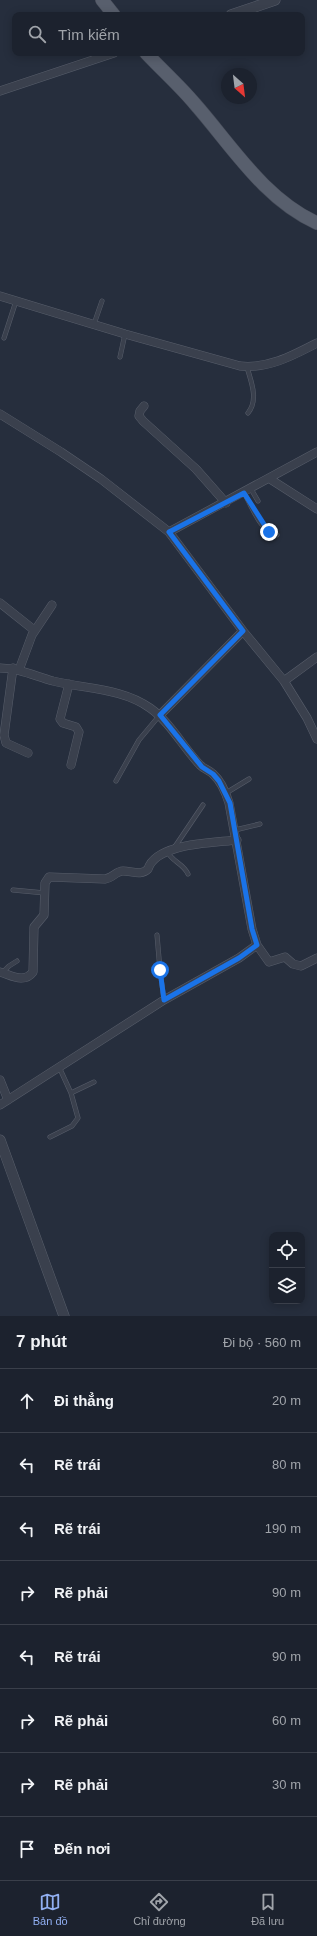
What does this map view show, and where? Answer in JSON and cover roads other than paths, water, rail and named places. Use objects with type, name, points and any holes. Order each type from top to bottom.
[{"type":"main road","points":[[102,0],[112,12]]},
{"type":"main road","points":[[149,56],[195,103],[230,147],[272,193],[307,218],[317,223]]},
{"type":"street","points":[[240,12],[275,0]]},
{"type":"street","points":[[0,91],[105,56]]},
{"type":"street","points":[[0,296],[125,334],[219,361],[247,367],[271,364],[317,343]]},
{"type":"street","points":[[144,406],[140,411],[139,416],[196,469],[226,503]]},
{"type":"street","points":[[0,414],[95,475],[169,532],[243,631],[284,681],[316,734]]},
{"type":"street","points":[[169,532],[226,503],[317,452]]},
{"type":"street","points":[[270,478],[317,509]]},
{"type":"street","points":[[0,603],[34,630]]},
{"type":"street","points":[[28,753],[6,743],[4,735],[16,669],[34,630],[52,605]]},
{"type":"street","points":[[160,715],[243,631]]},
{"type":"street","points":[[284,681],[317,657]]},
{"type":"street","points":[[0,668],[16,669],[69,684],[105,690],[133,699],[149,707],[160,715],[202,767],[213,774],[226,793],[237,840],[252,929],[257,945],[269,962],[285,957],[293,964],[301,966],[317,958]]},
{"type":"street","points":[[69,684],[60,719],[63,724],[76,727],[79,732],[71,765]]},
{"type":"street","points":[[1,973],[18,978],[28,977],[33,972],[34,927],[44,915],[46,880],[49,877],[105,879],[112,878],[117,872],[122,871],[140,873],[148,869],[150,863],[155,857],[170,849],[237,840]]},
{"type":"street","points":[[0,1105],[60,1069],[164,1000],[239,958],[257,945]]},
{"type":"street","points":[[0,1080],[8,1100]]},
{"type":"street","points":[[0,1140],[64,1316]]},
{"type":"lane","points":[[4,338],[16,301]]},
{"type":"lane","points":[[94,325],[102,301]]},
{"type":"lane","points":[[120,357],[125,334]]},
{"type":"lane","points":[[247,367],[254,396],[254,403],[248,413]]},
{"type":"lane","points":[[248,491],[258,501]]},
{"type":"lane","points":[[248,491],[263,525],[269,532],[277,535]]},
{"type":"lane","points":[[116,781],[138,740],[160,715]]},
{"type":"lane","points":[[226,793],[249,779]]},
{"type":"lane","points":[[188,874],[185,866],[170,858],[170,849],[202,804]]},
{"type":"lane","points":[[235,830],[260,824]]},
{"type":"lane","points":[[13,890],[45,893]]},
{"type":"lane","points":[[157,934],[164,1000]]},
{"type":"lane","points":[[1,973],[17,961]]},
{"type":"lane","points":[[50,1137],[72,1126],[78,1118],[72,1093],[60,1069]]},
{"type":"lane","points":[[72,1093],[94,1082]]}]
